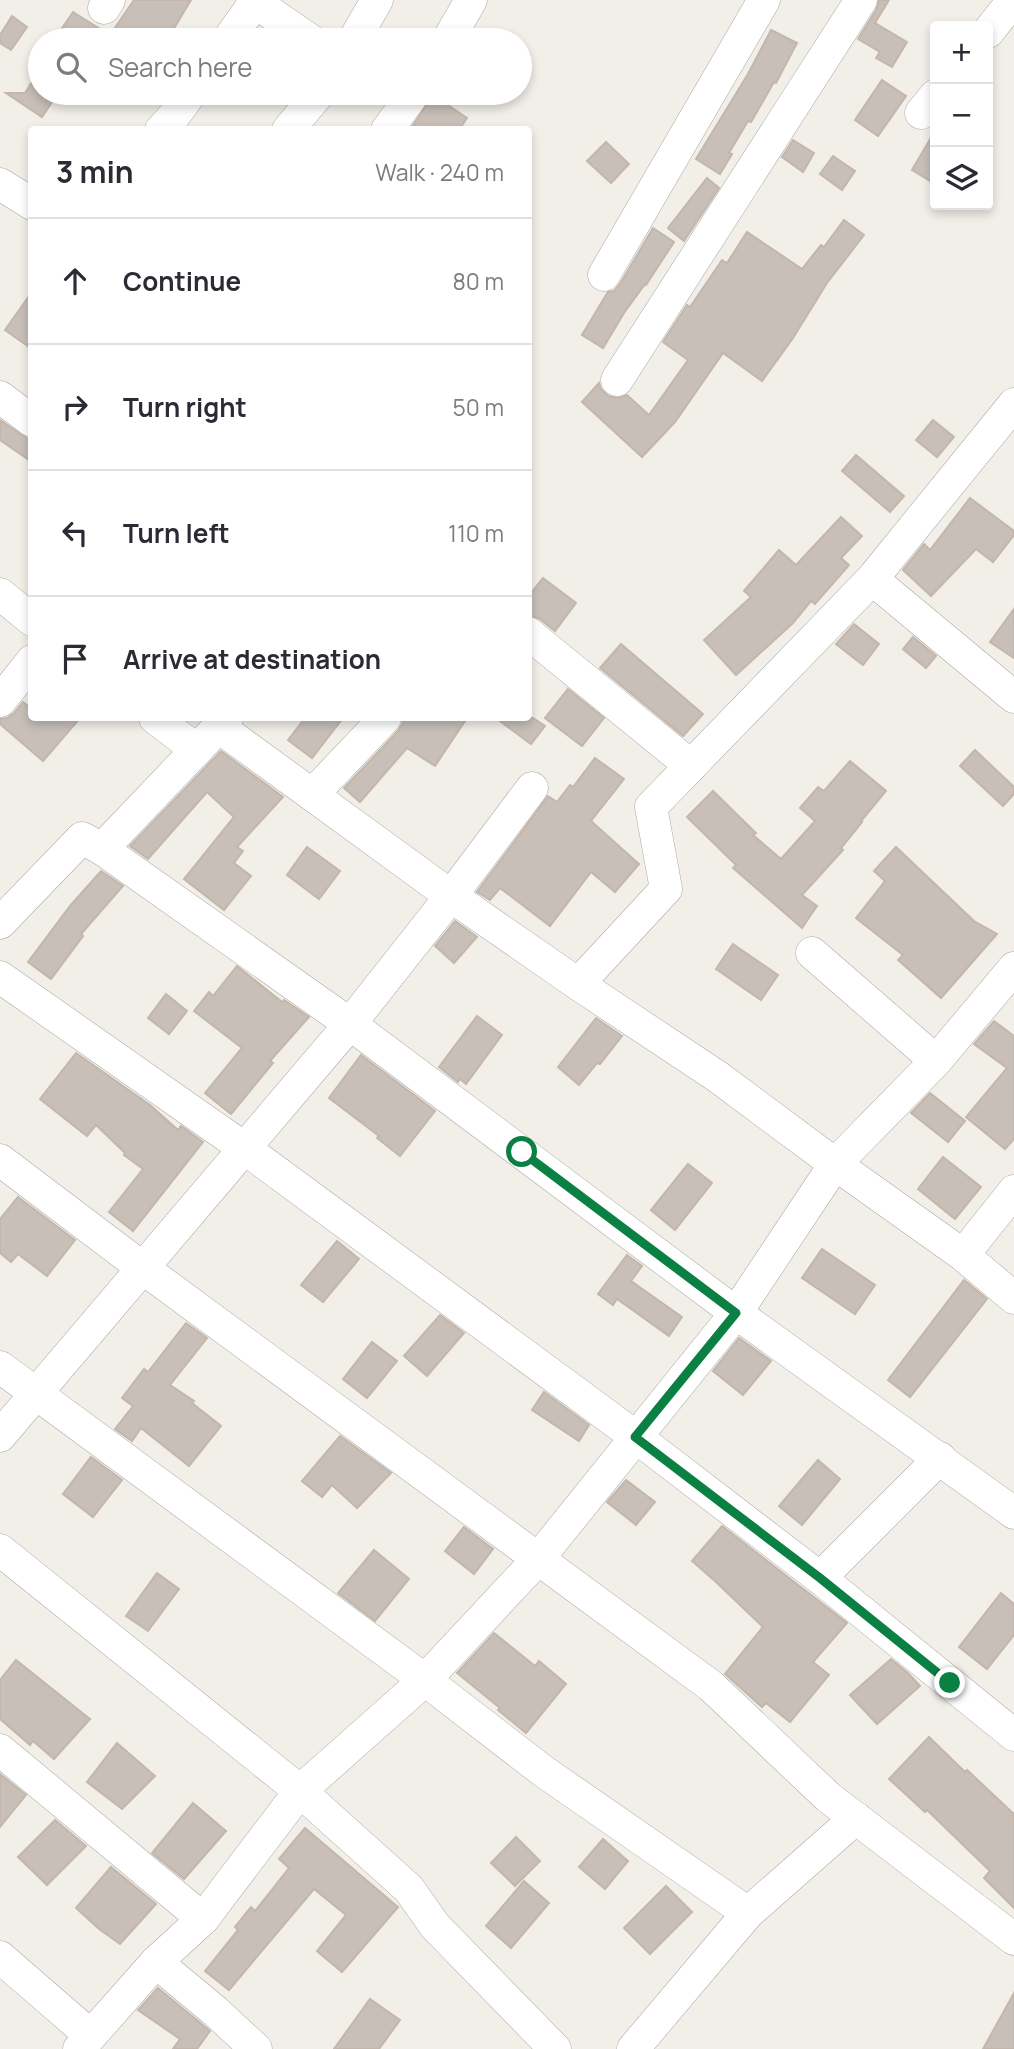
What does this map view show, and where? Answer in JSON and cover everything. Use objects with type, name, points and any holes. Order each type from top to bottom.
[{"type":"street","points":[[361,28],[377,0]]},
{"type":"street","points":[[455,28],[471,0]]},
{"type":"street","points":[[604,275],[764,0]]},
{"type":"street","points":[[617,380],[861,0]]},
{"type":"street","points":[[236,28],[253,1],[292,28]]},
{"type":"street","points":[[993,25],[1006,6]]},
{"type":"street","points":[[165,126],[182,105]]},
{"type":"street","points":[[292,126],[309,105]]},
{"type":"street","points":[[390,126],[405,105]]},
{"type":"street","points":[[0,184],[28,202]]},
{"type":"street","points":[[0,397],[28,418]]},
{"type":"street","points":[[578,984],[666,888],[651,807],[873,579],[1014,404]]},
{"type":"street","points":[[873,579],[1014,697]]},
{"type":"street","points":[[0,594],[28,617]]},
{"type":"street","points":[[532,635],[691,766]]},
{"type":"street","points":[[0,701],[28,665]]},
{"type":"street","points":[[159,721],[197,750]]},
{"type":"street","points":[[312,795],[382,721]]},
{"type":"street","points":[[102,849],[223,722],[312,795],[451,896],[718,1077],[962,1255],[1014,1298]]},
{"type":"street","points":[[0,1436],[350,1024],[532,788]]},
{"type":"street","points":[[4,909],[82,838],[102,849],[350,1024],[736,1313],[1014,1513]]},
{"type":"street","points":[[812,953],[936,1061]]},
{"type":"street","points":[[0,1957],[84,2042],[156,1962],[203,1919],[300,1791],[425,1680],[538,1559],[736,1313],[835,1164],[936,1061],[1014,968]]},
{"type":"street","points":[[0,977],[244,1148],[635,1437],[820,1578],[1014,1735]]},
{"type":"street","points":[[0,1160],[711,1686],[828,1797],[1014,1939]]},
{"type":"street","points":[[962,1255],[1014,1191]]},
{"type":"street","points":[[0,1367],[544,1770],[748,1913]]},
{"type":"street","points":[[820,1578],[940,1458]]},
{"type":"street","points":[[0,1550],[300,1791],[409,1889],[435,1926],[555,2049]]},
{"type":"street","points":[[0,1750],[203,1919]]},
{"type":"street","points":[[633,2049],[748,1913],[856,1818]]},
{"type":"street","points":[[156,1962],[256,2049]]},
{"type":"building","points":[[134,0],[191,0],[174,28],[115,28]]},
{"type":"building","points":[[879,0],[889,0],[875,23],[907,42],[892,67],[876,58],[880,52],[858,39]]},
{"type":"building","points":[[73,12],[99,28],[62,28]]},
{"type":"building","points":[[12,16],[27,27],[11,50],[0,43],[0,35]]},
{"type":"building","points":[[771,30],[797,43],[776,83],[774,82],[729,153],[732,154],[720,174],[696,159],[748,74]]},
{"type":"building","points":[[882,80],[906,96],[878,136],[855,120]]},
{"type":"building","points":[[28,88],[28,105],[50,105],[42,117],[6,93],[25,93]]},
{"type":"building","points":[[426,105],[448,105],[467,118],[462,126],[413,126]]},
{"type":"building","points":[[930,139],[930,181],[912,170]]},
{"type":"building","points":[[793,140],[814,153],[803,172],[782,157]]},
{"type":"building","points":[[606,142],[629,164],[611,183],[587,161]]},
{"type":"building","points":[[833,156],[855,171],[842,190],[820,174]]},
{"type":"building","points":[[707,178],[719,188],[684,241],[668,228]]},
{"type":"building","points":[[844,220],[864,235],[827,283],[762,381],[723,353],[675,422],[642,457],[582,402],[599,383],[608,396],[617,398],[627,395],[649,415],[688,360],[663,342],[687,305],[690,307],[722,260],[727,263],[747,232],[802,269],[821,245],[824,247]]},
{"type":"building","points":[[653,228],[674,242],[603,348],[582,335],[608,292],[614,291],[620,284]]},
{"type":"building","points":[[28,298],[28,346],[5,330]]},
{"type":"building","points":[[0,420],[28,439],[28,459],[0,440]]},
{"type":"building","points":[[933,420],[954,437],[937,457],[916,440]]},
{"type":"building","points":[[856,455],[904,496],[890,512],[842,471]]},
{"type":"building","points":[[970,498],[1014,531],[1014,535],[993,562],[976,549],[931,596],[903,570],[924,544],[930,550]]},
{"type":"building","points":[[841,517],[862,536],[841,558],[849,565],[815,604],[811,601],[793,623],[736,675],[704,640],[751,597],[744,591],[779,550],[796,565]]},
{"type":"building","points":[[543,578],[576,603],[555,631],[532,616],[532,592]]},
{"type":"building","points":[[1014,609],[1014,658],[990,642]]},
{"type":"building","points":[[854,624],[879,644],[863,665],[836,644]]},
{"type":"building","points":[[913,637],[936,656],[926,668],[903,649]]},
{"type":"building","points":[[621,644],[703,714],[683,736],[600,668]]},
{"type":"building","points":[[568,689],[604,718],[582,746],[545,718]]},
{"type":"building","points":[[23,702],[28,706],[28,721],[77,721],[43,761],[0,724],[0,719],[14,713]]},
{"type":"building","points":[[533,718],[545,726],[531,744],[500,721],[532,721]]},
{"type":"building","points":[[303,721],[341,721],[312,758],[288,740]]},
{"type":"building","points":[[465,721],[435,766],[407,748],[360,802],[344,788],[403,723]]},
{"type":"building","points":[[975,750],[1014,787],[1014,794],[1003,806],[960,766]]},
{"type":"building","points":[[221,751],[283,797],[237,847],[243,851],[234,863],[251,876],[224,910],[184,879],[234,817],[207,792],[148,859],[130,846]]},
{"type":"building","points":[[595,758],[624,779],[591,821],[639,864],[615,892],[591,872],[550,926],[500,888],[490,900],[477,892],[548,796],[557,802],[570,785],[573,787]]},
{"type":"building","points":[[850,761],[886,791],[841,848],[843,850],[802,895],[817,906],[802,928],[733,868],[736,865],[687,817],[713,791],[756,833],[753,835],[781,859],[815,821],[800,808],[818,787],[824,791]]},
{"type":"building","points":[[307,847],[340,871],[319,899],[287,875]]},
{"type":"building","points":[[896,847],[974,921],[997,934],[941,998],[898,960],[903,955],[856,918],[885,881],[874,871]]},
{"type":"building","points":[[101,871],[123,886],[81,934],[83,936],[51,979],[28,962],[70,906]]},
{"type":"building","points":[[455,921],[477,937],[454,963],[435,946]]},
{"type":"building","points":[[733,944],[778,975],[761,1000],[716,969]]},
{"type":"building","points":[[237,966],[282,1002],[284,1000],[309,1017],[270,1061],[273,1063],[231,1114],[205,1093],[242,1048],[194,1011],[209,992],[213,996]]},
{"type":"building","points":[[166,994],[187,1011],[169,1034],[148,1018]]},
{"type":"building","points":[[477,1016],[502,1035],[466,1084],[460,1079],[458,1082],[439,1067]]},
{"type":"building","points":[[596,1018],[622,1036],[579,1085],[558,1067]]},
{"type":"building","points":[[994,1021],[1014,1036],[1014,1139],[1005,1149],[966,1117],[1007,1068],[974,1044]]},
{"type":"building","points":[[76,1053],[150,1105],[178,1130],[181,1126],[203,1142],[133,1231],[109,1212],[143,1169],[124,1155],[96,1125],[87,1136],[40,1099]]},
{"type":"building","points":[[361,1055],[435,1111],[400,1156],[377,1138],[379,1136],[329,1098]]},
{"type":"building","points":[[930,1093],[965,1121],[948,1142],[911,1113]]},
{"type":"building","points":[[943,1157],[981,1187],[955,1219],[918,1189]]},
{"type":"building","points":[[688,1164],[712,1183],[675,1230],[651,1210]]},
{"type":"building","points":[[18,1197],[75,1240],[47,1276],[18,1254],[11,1262],[0,1253],[0,1219]]},
{"type":"building","points":[[337,1241],[359,1259],[323,1302],[301,1285]]},
{"type":"building","points":[[822,1249],[875,1285],[855,1314],[802,1278]]},
{"type":"building","points":[[627,1255],[642,1266],[631,1281],[682,1317],[669,1336],[617,1299],[613,1305],[598,1294]]},
{"type":"building","points":[[964,1280],[987,1299],[910,1397],[888,1380]]},
{"type":"building","points":[[440,1315],[464,1333],[427,1376],[404,1356]]},
{"type":"building","points":[[186,1323],[207,1338],[170,1385],[194,1401],[192,1403],[221,1426],[189,1466],[141,1428],[132,1441],[115,1429],[133,1406],[122,1398],[144,1369],[148,1372]]},
{"type":"building","points":[[739,1338],[771,1361],[743,1395],[713,1371]]},
{"type":"building","points":[[372,1342],[397,1361],[367,1398],[343,1379]]},
{"type":"building","points":[[544,1392],[589,1425],[579,1441],[532,1410]]},
{"type":"building","points":[[340,1436],[391,1473],[357,1508],[332,1485],[322,1497],[302,1481]]},
{"type":"building","points":[[91,1457],[122,1480],[93,1517],[63,1494]]},
{"type":"building","points":[[818,1460],[840,1479],[802,1525],[779,1506]]},
{"type":"building","points":[[626,1480],[655,1502],[636,1525],[607,1502]]},
{"type":"building","points":[[722,1526],[847,1623],[813,1662],[829,1675],[790,1722],[766,1703],[762,1707],[725,1674],[763,1627],[692,1561]]},
{"type":"building","points":[[464,1527],[493,1549],[474,1574],[445,1551]]},
{"type":"building","points":[[374,1550],[409,1579],[375,1621],[338,1593]]},
{"type":"building","points":[[157,1573],[179,1589],[148,1631],[126,1616]]},
{"type":"building","points":[[1001,1593],[1014,1604],[1014,1635],[987,1669],[959,1647]]},
{"type":"building","points":[[494,1633],[535,1666],[539,1661],[566,1684],[526,1733],[457,1673]]},
{"type":"building","points":[[891,1659],[920,1686],[877,1724],[850,1695]]},
{"type":"building","points":[[16,1660],[90,1719],[54,1759],[33,1741],[30,1745],[0,1719],[0,1680]]},
{"type":"building","points":[[929,1737],[1014,1814],[1014,1908],[984,1878],[990,1871],[927,1810],[925,1812],[889,1779]]},
{"type":"building","points":[[117,1743],[155,1776],[122,1809],[87,1782]]},
{"type":"building","points":[[0,1774],[26,1795],[0,1827]]},
{"type":"building","points":[[193,1803],[226,1831],[184,1879],[152,1853]]},
{"type":"building","points":[[55,1820],[86,1846],[47,1885],[18,1857]]},
{"type":"building","points":[[305,1828],[398,1907],[342,1972],[317,1951],[346,1915],[314,1889],[229,1990],[205,1971],[238,1930],[235,1927],[251,1907],[255,1911],[289,1868],[279,1859]]},
{"type":"building","points":[[516,1837],[540,1861],[515,1886],[491,1863]]},
{"type":"building","points":[[603,1839],[628,1861],[605,1889],[579,1867]]},
{"type":"building","points":[[111,1867],[156,1904],[120,1944],[76,1908]]},
{"type":"building","points":[[524,1881],[549,1903],[511,1948],[486,1926]]},
{"type":"building","points":[[666,1886],[692,1912],[650,1954],[624,1928]]},
{"type":"building","points":[[158,1988],[210,2031],[197,2049],[173,2049],[180,2039],[138,2010]]},
{"type":"building","points":[[1014,1993],[1014,2049],[983,2049]]},
{"type":"building","points":[[370,1999],[400,2020],[379,2049],[334,2049]]},
{"type":"route","points":[[522,1152],[736,1313],[635,1437],[820,1578],[950,1683]]}]
